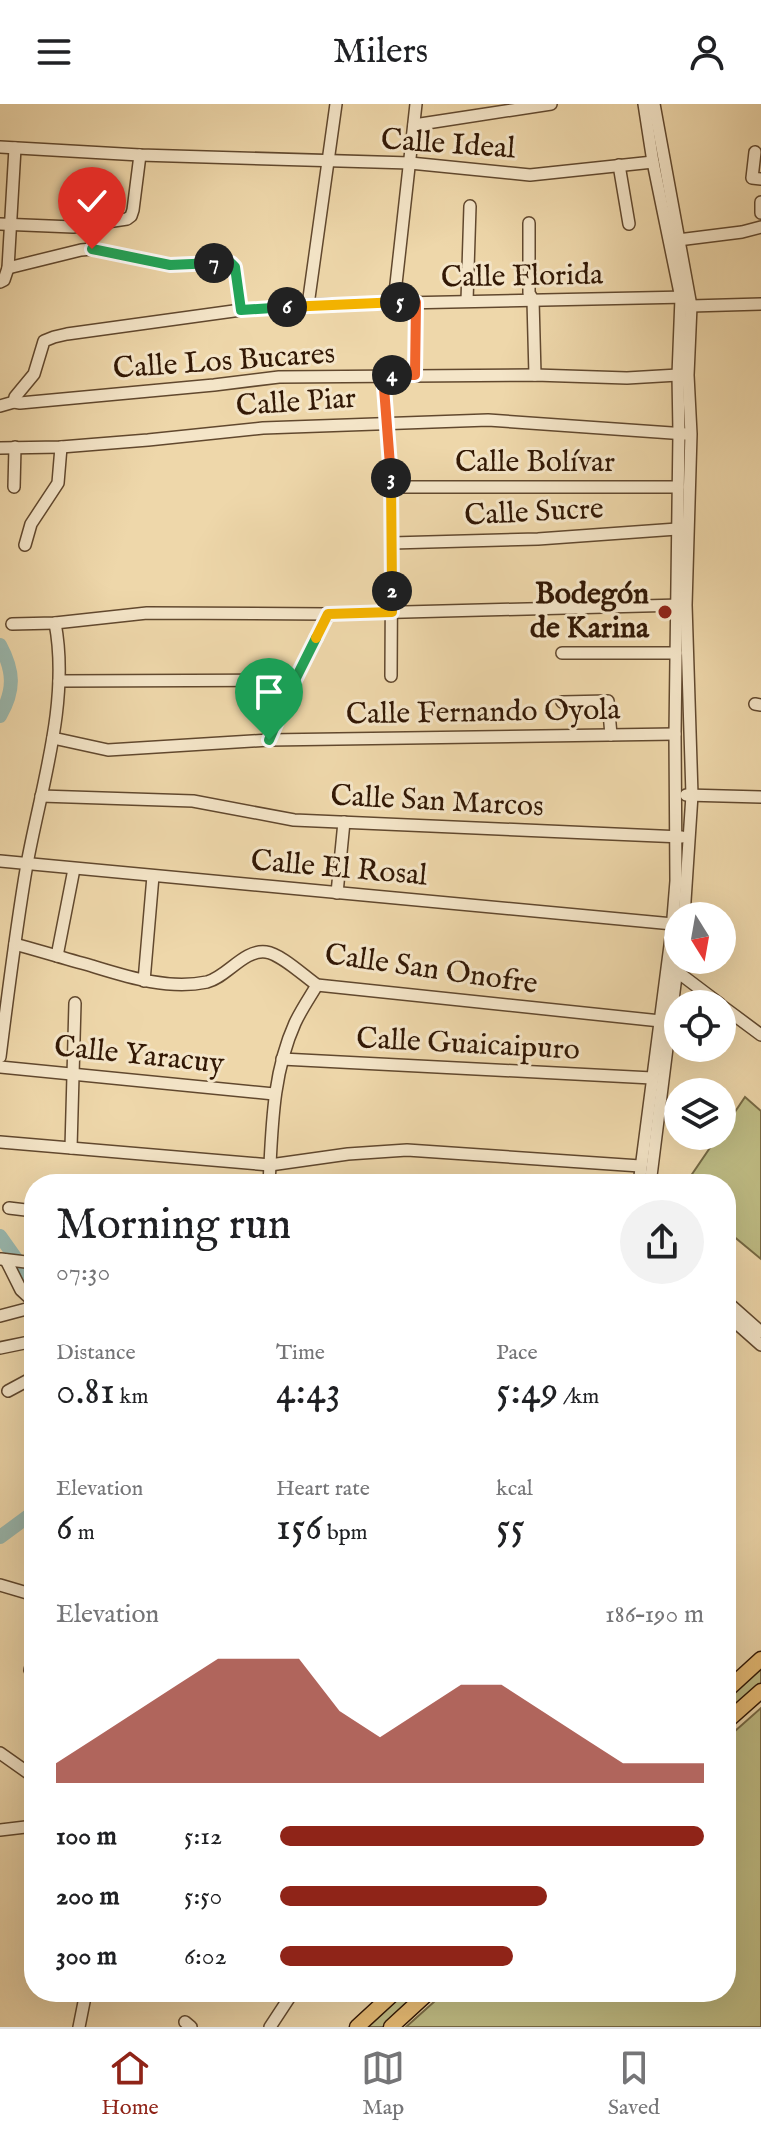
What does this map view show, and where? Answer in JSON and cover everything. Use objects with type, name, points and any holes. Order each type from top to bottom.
[{"type":"main road","points":[[736,1682],[761,1659]]},
{"type":"main road","points":[[736,1713],[761,1691]]},
{"type":"main road","points":[[357,2027],[384,2002]]},
{"type":"main road","points":[[391,2027],[418,2002]]},
{"type":"street","points":[[308,305],[336,104]]},
{"type":"street","points":[[394,302],[416,104]]},
{"type":"street","points":[[414,125],[490,109],[551,104]]},
{"type":"street","points":[[644,104],[653,162],[687,300],[678,375],[685,434],[678,487],[677,529],[692,795],[675,902]]},
{"type":"street","points":[[654,104],[687,300],[688,375],[675,734],[677,795],[683,837],[684,902]]},
{"type":"street","name":"Calle Ideal","points":[[0,147],[140,155],[410,163],[530,175],[653,162]]},
{"type":"street","points":[[15,148],[6,224],[4,277],[92,249],[170,265],[231,263],[235,267],[241,310]]},
{"type":"street","points":[[755,152],[752,178],[761,179]]},
{"type":"street","points":[[6,224],[73,227],[127,219],[133,210],[140,155]]},
{"type":"street","points":[[619,165],[629,224]]},
{"type":"street","points":[[761,202],[761,213]]},
{"type":"street","points":[[467,301],[470,206]]},
{"type":"street","points":[[529,223],[529,293],[533,300],[535,375]]},
{"type":"street","points":[[678,240],[761,227]]},
{"type":"street","name":"Calle Florida","points":[[14,402],[34,374],[44,341],[241,310],[394,302],[533,300],[687,300],[761,304]]},
{"type":"street","points":[[415,375],[416,302]]},
{"type":"street","points":[[383,375],[392,487],[391,676]]},
{"type":"street","name":"Calle Los Bucares","points":[[0,406],[14,402],[279,377],[535,375],[627,378],[678,375]]},
{"type":"street","name":"Calle Piar","points":[[0,448],[61,447],[263,428],[386,422],[488,420],[685,434]]},
{"type":"street","points":[[14,487],[15,447]]},
{"type":"street","points":[[25,545],[31,524],[58,483],[61,447]]},
{"type":"street","name":"Calle Bolívar","points":[[392,487],[678,487]]},
{"type":"street","name":"Calle Sucre","points":[[392,543],[538,539],[677,529]]},
{"type":"street","points":[[12,624],[55,623],[147,613],[328,614],[681,605]]},
{"type":"street","points":[[269,740],[328,614]]},
{"type":"street","points":[[0,1057],[27,865],[53,738],[59,681],[55,623]]},
{"type":"street","points":[[562,653],[676,653]]},
{"type":"street","points":[[59,681],[295,680]]},
{"type":"street","points":[[562,702],[608,701],[611,735]]},
{"type":"street","name":"Calle Fernando Oyola","points":[[53,738],[108,750],[269,740],[675,734]]},
{"type":"street","points":[[677,795],[761,797]]},
{"type":"street","name":"Calle San Marcos","points":[[41,796],[193,801],[294,820],[683,837]]},
{"type":"street","points":[[337,893],[344,822]]},
{"type":"street","name":"Calle El Rosal","points":[[0,861],[664,923]]},
{"type":"street","points":[[57,956],[74,869]]},
{"type":"street","points":[[144,981],[153,876]]},
{"type":"street","name":"Calle San Onofre","points":[[15,944],[144,981],[176,983],[209,982],[250,954],[262,951],[273,954],[317,985],[664,1022]]},
{"type":"street","points":[[685,974],[703,990]]},
{"type":"street","points":[[270,1174],[274,1094],[282,1059],[295,1023],[317,985]]},
{"type":"street","points":[[71,1148],[75,1003]]},
{"type":"street","points":[[736,1016],[761,1035]]},
{"type":"street","points":[[640,1174],[652,1078],[664,1026]]},
{"type":"street","points":[[651,1174],[664,1033]]},
{"type":"street","name":"Calle Guaicaipuro","points":[[282,1059],[652,1078]]},
{"type":"street","name":"Calle Yaracuy","points":[[0,1067],[274,1094]]},
{"type":"street","points":[[0,1142],[270,1165],[348,1154],[407,1150],[640,1166]]},
{"type":"street","points":[[9,1208],[24,1210]]},
{"type":"street","points":[[15,1260],[24,1293]]},
{"type":"street","points":[[0,1316],[24,1308]]},
{"type":"street","points":[[736,1310],[761,1332]]},
{"type":"street","points":[[736,1323],[761,1345]]},
{"type":"street","points":[[0,1348],[24,1343]]},
{"type":"street","points":[[8,1391],[24,1382]]},
{"type":"street","points":[[0,1585],[24,1592]]},
{"type":"street","points":[[0,1753],[24,1770]]},
{"type":"street","points":[[0,1830],[24,1827]]},
{"type":"street","points":[[79,2027],[84,2002]]},
{"type":"street","points":[[270,2027],[286,2002]]},
{"type":"shaded area","points":[[745,1097],[761,1111],[761,1259],[736,1238],[736,1174],[692,1174],[708,1150],[736,1150],[736,1110]]},
{"type":"shaded area","points":[[761,1659],[761,1691],[736,1713],[736,1682]]},
{"type":"shaded area","points":[[761,1708],[761,2027],[406,2027],[434,2002],[736,2002],[736,1730]]},
{"type":"shaded area","points":[[384,2002],[418,2002],[391,2027],[357,2027]]},
{"type":"waterway","points":[[0,645],[11,680],[0,716]]},
{"type":"waterway","points":[[0,1236],[24,1270]]},
{"type":"waterway","points":[[0,1537],[24,1519]]},
{"type":"place","name":"Bodegón de Karina","points":[[665,612]]},
{"type":"route","points":[[92,249],[170,265],[231,263],[235,267],[241,310],[416,302],[415,375],[383,375],[392,487],[392,612],[328,614],[269,740]]}]
